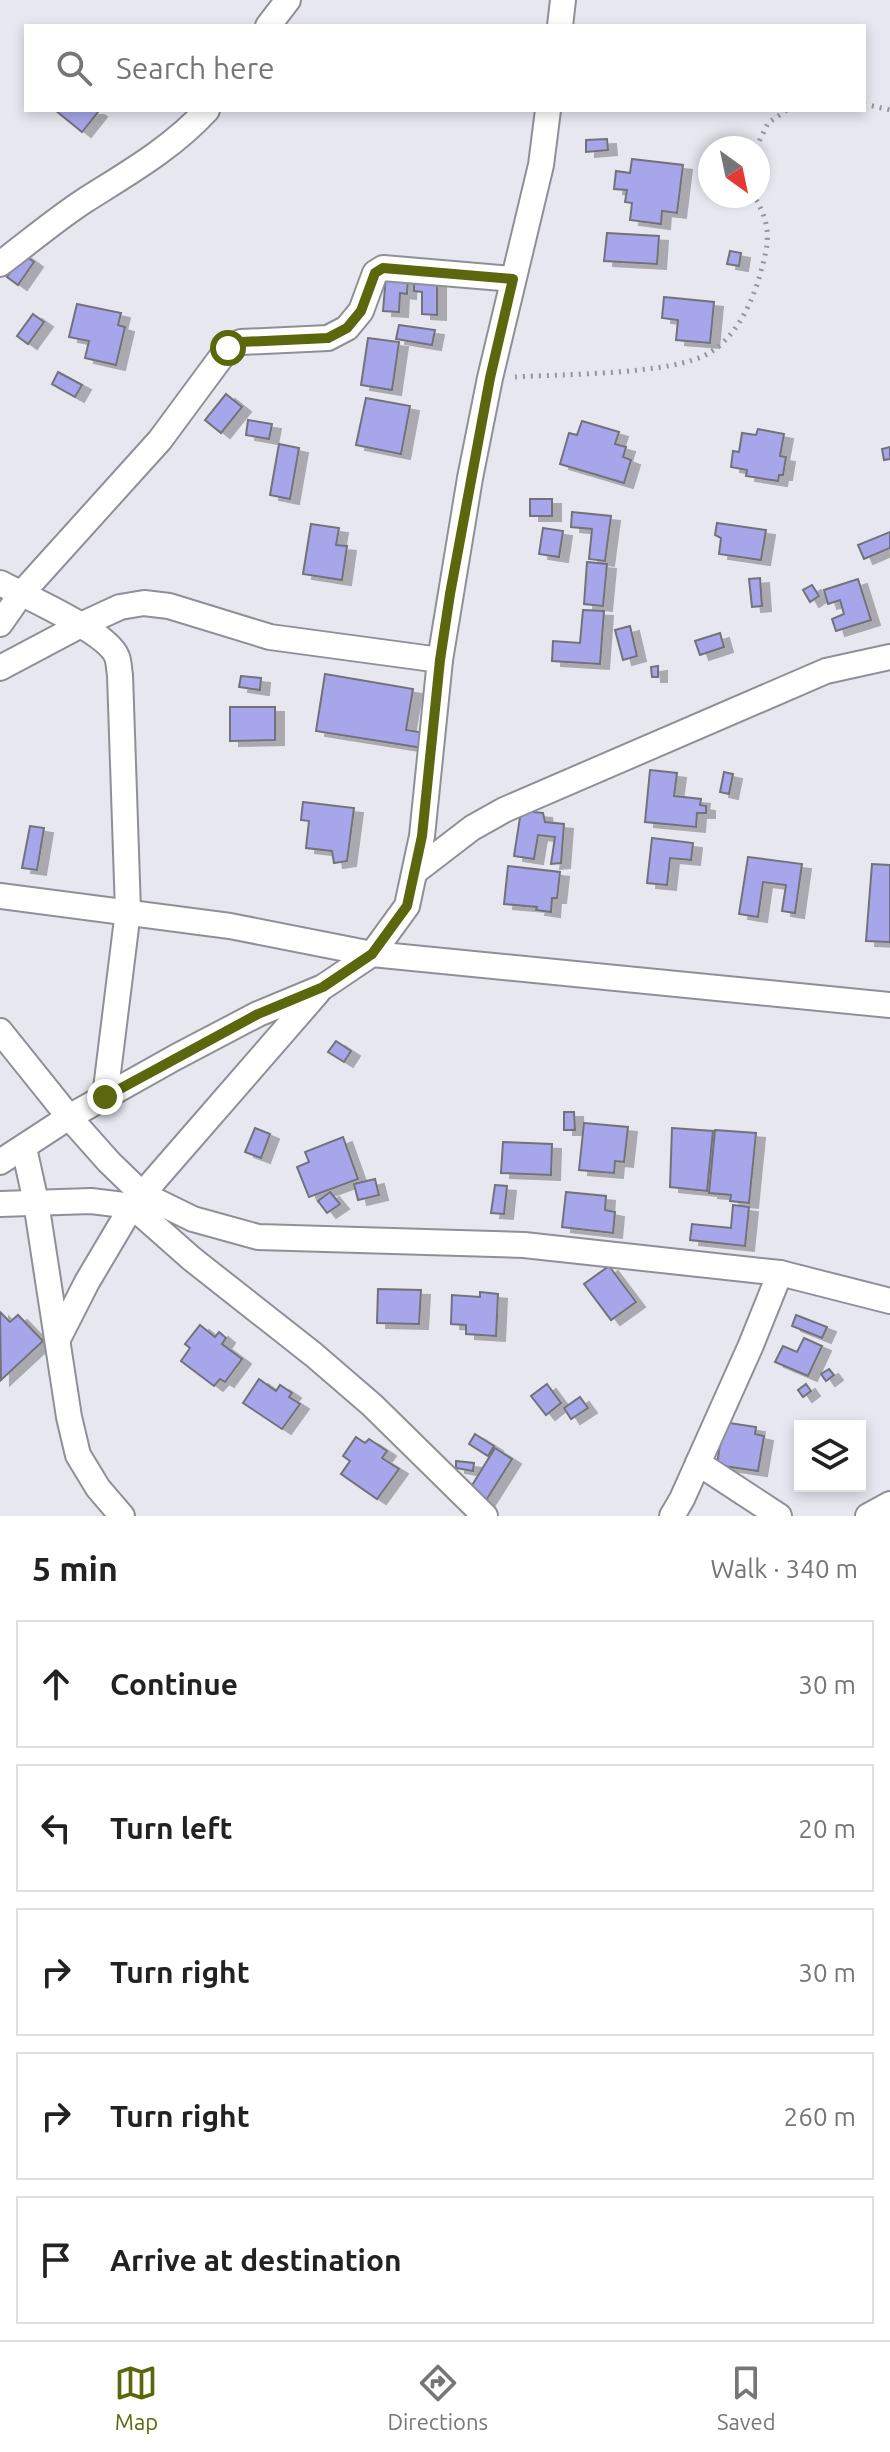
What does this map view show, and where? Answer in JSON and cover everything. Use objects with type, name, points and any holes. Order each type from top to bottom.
[{"type":"street","points":[[270,24],[288,0]]},
{"type":"street","points":[[560,24],[563,0]]},
{"type":"street","points":[[0,264],[81,203],[173,143],[205,112]]},
{"type":"street","points":[[0,1162],[69,1117],[258,1014],[323,987],[372,954],[407,906],[416,871],[440,660],[467,493],[490,378],[541,165],[548,112]]},
{"type":"street","points":[[0,624],[11,588],[111,497],[160,440],[228,348],[241,342],[328,338],[347,328],[361,311],[375,273],[383,268],[513,279]]},
{"type":"street","points":[[11,588],[81,625],[117,654],[128,911],[105,1097]]},
{"type":"street","points":[[0,668],[120,607],[144,603],[169,606],[270,637],[440,660]]},
{"type":"street","points":[[416,871],[472,828],[504,810],[826,671],[890,657]]},
{"type":"street","points":[[0,896],[230,926],[372,954],[890,1005]]},
{"type":"street","points":[[58,1339],[87,1282],[137,1200],[323,987]]},
{"type":"street","points":[[0,1031],[137,1200],[192,1259],[372,1405],[485,1516]]},
{"type":"street","points":[[24,1148],[36,1202],[69,1417],[78,1455],[98,1488],[122,1516]]},
{"type":"street","points":[[0,1204],[137,1200],[258,1237],[524,1245],[780,1273],[890,1301]]},
{"type":"street","points":[[672,1516],[751,1345],[780,1273]]},
{"type":"street","points":[[698,1463],[779,1516]]},
{"type":"street","points":[[868,1516],[890,1504]]},
{"type":"path","points":[[866,104],[890,110]]},
{"type":"path","points":[[762,136],[768,123],[784,112]]},
{"type":"path","points":[[490,378],[624,370],[685,362],[709,353],[728,337],[752,300],[769,237],[766,216],[761,208]]},
{"type":"building","points":[[57,112],[98,112],[82,132]]},
{"type":"building","points":[[607,139],[608,150],[586,152],[586,140]]},
{"type":"building","points":[[632,159],[683,165],[677,213],[662,211],[661,224],[630,220],[632,203],[625,202],[627,190],[614,189],[616,171],[630,173]]},
{"type":"building","points":[[607,233],[659,236],[657,264],[604,261]]},
{"type":"building","points":[[730,251],[741,253],[739,266],[727,264]]},
{"type":"building","points":[[23,254],[34,262],[18,285],[7,277]]},
{"type":"building","points":[[386,275],[408,277],[407,294],[400,293],[399,312],[383,311]]},
{"type":"building","points":[[414,277],[437,277],[437,315],[422,314],[422,292],[414,291]]},
{"type":"building","points":[[664,297],[714,302],[710,343],[676,340],[678,320],[662,318]]},
{"type":"building","points":[[77,304],[121,313],[118,325],[125,327],[116,365],[85,358],[89,341],[69,337]]},
{"type":"building","points":[[33,314],[44,322],[28,344],[17,336]]},
{"type":"building","points":[[399,325],[435,330],[432,345],[396,339]]},
{"type":"building","points":[[368,338],[399,342],[392,390],[361,385]]},
{"type":"building","points":[[58,372],[82,385],[75,397],[52,384]]},
{"type":"building","points":[[226,394],[242,407],[221,433],[205,420]]},
{"type":"building","points":[[366,398],[410,406],[401,454],[356,445]]},
{"type":"building","points":[[248,420],[272,424],[269,439],[246,435]]},
{"type":"building","points":[[582,421],[619,432],[615,444],[626,447],[623,457],[631,460],[624,483],[560,464],[569,433],[577,435]]},
{"type":"building","points":[[758,429],[784,434],[780,456],[786,457],[783,475],[779,475],[778,481],[746,476],[747,470],[731,467],[733,451],[739,452],[742,433],[756,435]]},
{"type":"building","points":[[279,444],[299,448],[290,499],[270,495]]},
{"type":"building","points":[[890,447],[890,459],[884,460],[882,449]]},
{"type":"building","points":[[530,499],[552,499],[552,516],[530,516]]},
{"type":"building","points":[[572,512],[611,516],[605,561],[589,559],[592,529],[571,527]]},
{"type":"building","points":[[717,523],[766,530],[761,560],[719,554],[721,538],[715,535]]},
{"type":"building","points":[[311,524],[339,528],[336,545],[347,546],[342,580],[303,574]]},
{"type":"building","points":[[543,528],[563,531],[559,557],[539,554]]},
{"type":"building","points":[[890,532],[890,548],[864,559],[858,545]]},
{"type":"building","points":[[587,562],[607,564],[603,606],[584,604]]},
{"type":"building","points":[[760,578],[762,606],[752,607],[749,579]]},
{"type":"building","points":[[858,579],[871,620],[836,631],[832,619],[844,614],[840,600],[828,604],[824,590]]},
{"type":"building","points":[[812,585],[819,596],[810,602],[803,590]]},
{"type":"building","points":[[583,610],[604,611],[600,664],[552,661],[553,641],[580,643]]},
{"type":"building","points":[[630,626],[637,656],[623,660],[615,630]]},
{"type":"building","points":[[720,633],[724,647],[700,655],[695,641]]},
{"type":"building","points":[[658,666],[658,677],[652,677],[651,667]]},
{"type":"building","points":[[325,674],[413,689],[406,730],[425,733],[423,748],[316,731]]},
{"type":"building","points":[[241,676],[261,678],[260,690],[239,687]]},
{"type":"building","points":[[230,707],[275,707],[275,740],[230,741]]},
{"type":"building","points":[[650,770],[677,773],[674,796],[701,799],[700,805],[706,806],[706,813],[697,813],[696,827],[645,822]]},
{"type":"building","points":[[724,772],[733,774],[729,794],[720,792]]},
{"type":"building","points":[[303,802],[354,808],[347,861],[334,863],[332,851],[306,848],[309,821],[301,820]]},
{"type":"building","points":[[521,811],[543,813],[545,822],[564,824],[561,863],[551,864],[555,837],[538,835],[534,859],[514,856]]},
{"type":"building","points":[[30,826],[44,828],[37,870],[22,868]]},
{"type":"building","points":[[652,838],[693,843],[691,860],[670,858],[667,885],[647,883]]},
{"type":"building","points":[[748,857],[802,864],[795,913],[782,911],[786,885],[763,882],[758,917],[739,914]]},
{"type":"building","points":[[872,864],[890,865],[890,942],[866,941]]},
{"type":"building","points":[[508,866],[560,872],[557,898],[552,898],[551,912],[536,910],[537,907],[504,904]]},
{"type":"building","points":[[336,1041],[351,1051],[344,1062],[328,1052]]},
{"type":"building","points":[[564,1112],[574,1112],[575,1130],[564,1130]]},
{"type":"building","points":[[584,1123],[628,1127],[624,1162],[615,1161],[614,1173],[579,1170]]},
{"type":"building","points":[[255,1128],[270,1134],[261,1158],[245,1152]]},
{"type":"building","points":[[672,1128],[713,1131],[707,1191],[670,1187]]},
{"type":"building","points":[[715,1130],[756,1133],[749,1203],[730,1201],[731,1195],[709,1193]]},
{"type":"building","points":[[343,1137],[358,1179],[309,1197],[297,1167],[309,1162],[305,1152]]},
{"type":"building","points":[[503,1142],[552,1144],[551,1175],[501,1173]]},
{"type":"building","points":[[375,1179],[379,1195],[358,1200],[354,1184]]},
{"type":"building","points":[[495,1185],[507,1186],[504,1214],[491,1213]]},
{"type":"building","points":[[330,1192],[340,1204],[327,1213],[318,1201]]},
{"type":"building","points":[[566,1192],[606,1196],[605,1210],[615,1212],[613,1233],[562,1227]]},
{"type":"building","points":[[733,1205],[749,1207],[745,1246],[690,1240],[692,1224],[731,1228]]},
{"type":"building","points":[[609,1266],[636,1302],[611,1320],[584,1284]]},
{"type":"building","points":[[378,1289],[421,1290],[419,1324],[377,1323]]},
{"type":"building","points":[[480,1292],[498,1294],[496,1336],[466,1334],[466,1325],[451,1324],[452,1295],[480,1297]]},
{"type":"building","points":[[0,1312],[10,1322],[18,1315],[43,1341],[1,1380]]},
{"type":"building","points":[[796,1315],[827,1327],[822,1338],[792,1326]]},
{"type":"building","points":[[200,1325],[215,1337],[219,1332],[226,1338],[222,1344],[242,1359],[225,1382],[220,1379],[214,1386],[181,1361],[190,1348],[185,1344]]},
{"type":"building","points":[[804,1338],[822,1346],[808,1376],[775,1362],[783,1346],[797,1352]]},
{"type":"building","points":[[829,1369],[834,1375],[826,1381],[821,1374]]},
{"type":"building","points":[[259,1379],[276,1391],[280,1385],[292,1393],[289,1397],[300,1404],[282,1429],[243,1403]]},
{"type":"building","points":[[547,1384],[561,1403],[546,1415],[531,1396]]},
{"type":"building","points":[[806,1384],[811,1391],[803,1397],[798,1390]]},
{"type":"building","points":[[580,1397],[588,1408],[571,1419],[564,1408]]},
{"type":"building","points":[[723,1422],[756,1427],[755,1434],[764,1436],[758,1471],[717,1465]]},
{"type":"building","points":[[475,1434],[494,1446],[488,1456],[469,1444]]},
{"type":"building","points":[[356,1437],[365,1443],[369,1439],[387,1451],[382,1458],[399,1469],[377,1499],[341,1474],[350,1461],[343,1456]]},
{"type":"building","points":[[495,1448],[512,1459],[485,1502],[468,1492]]},
{"type":"building","points":[[456,1461],[474,1463],[473,1471],[456,1468]]},
{"type":"route","points":[[105,1097],[258,1014],[323,987],[372,954],[407,906],[422,836],[450,594],[490,378],[513,279],[383,268],[375,273],[361,311],[347,328],[328,338],[265,339],[241,342],[228,348]]}]
